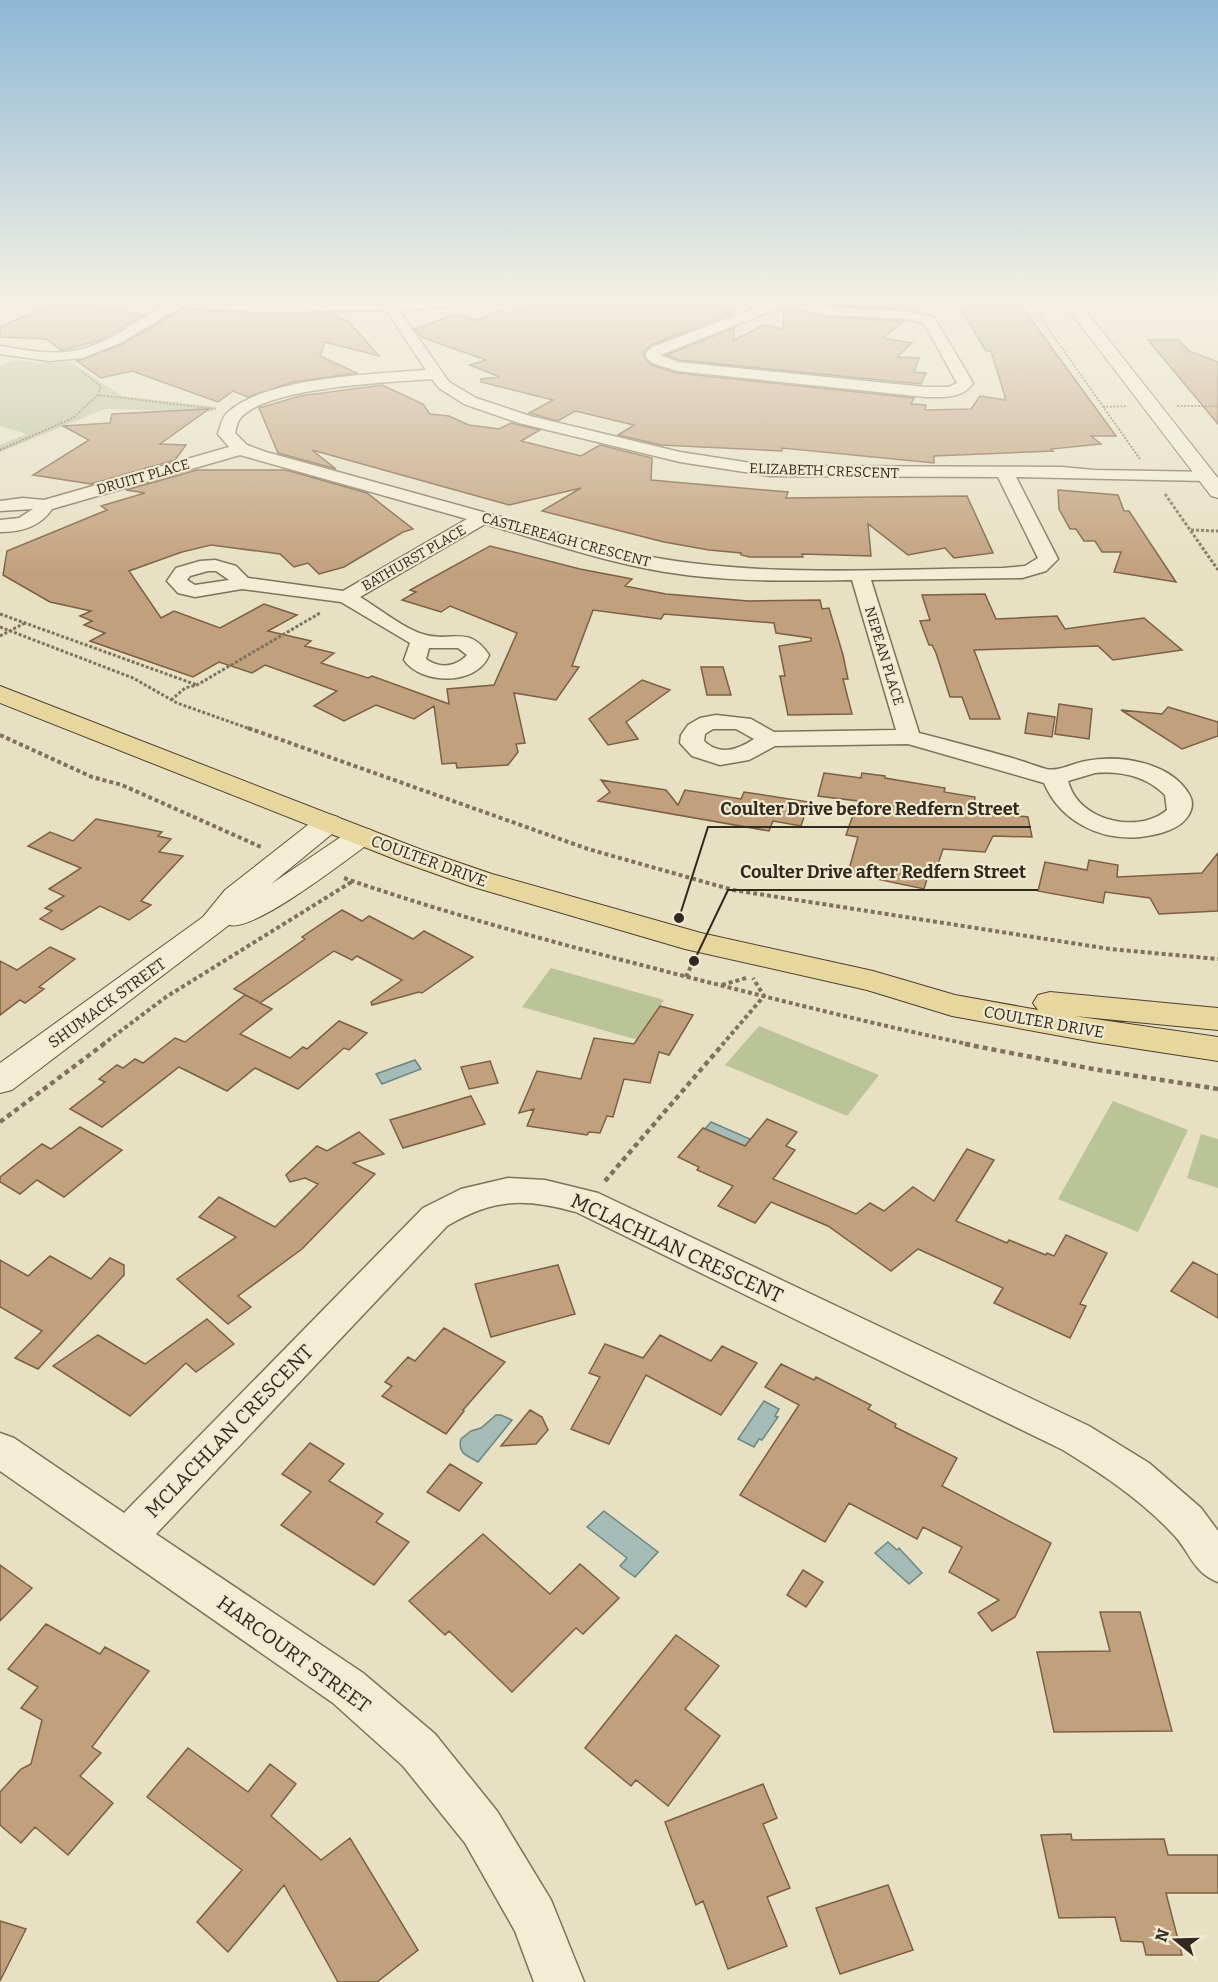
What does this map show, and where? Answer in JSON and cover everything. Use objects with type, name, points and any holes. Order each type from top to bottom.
[{"type":"main road","points":[[1139,389],[1207,478]]},
{"type":"main road","name":"COULTER DRIVE","points":[[0,694],[412,856],[481,880],[696,942],[873,981],[952,1005],[1094,1031],[1218,1049]]},
{"type":"main road","name":"SHUMACK STREET","points":[[214,924],[236,897],[328,823]]},
{"type":"main road","name":"SHUMACK STREET","points":[[0,1081],[214,924],[259,906],[361,836]]},
{"type":"main road","name":"COULTER DRIVE","points":[[873,981],[933,986],[1059,1004],[1218,1019]]},
{"type":"street","points":[[241,449],[226,434],[227,423],[237,411],[250,403],[287,391],[300,389]]},
{"type":"street","name":"ELIZABETH CRESCENT","points":[[451,389],[495,411],[714,464],[799,473],[1062,472],[1094,475],[1145,466],[1207,478]]},
{"type":"street","points":[[902,389],[950,392],[958,389]]},
{"type":"street","name":"CASTLEREAGH CRESCENT","points":[[241,449],[482,518],[665,567],[748,575],[1015,573],[1042,567],[1048,559],[1045,550],[1004,472]]},
{"type":"street","name":"DRUITT PLACE","points":[[0,506],[23,503],[45,505],[241,449]]},
{"type":"street","name":"DRUITT PLACE","points":[[0,526],[16,525],[34,519],[45,505]]},
{"type":"street","name":"BATHURST PLACE","points":[[346,597],[482,518]]},
{"type":"street","name":"NEPEAN PLACE","points":[[860,575],[909,737]]},
{"type":"street","name":"BATHURST PLACE","points":[[242,583],[346,597],[422,641]]},
{"type":"street","points":[[769,739],[909,737],[1054,777]]},
{"type":"street","name":"MCLACHLAN CRESCENT","points":[[127,1537],[435,1217],[461,1201],[494,1191],[513,1190],[550,1192],[587,1203],[1076,1438],[1136,1476],[1187,1521],[1218,1563]]},
{"type":"street","name":"HARCOURT STREET","points":[[0,1450],[348,1688],[419,1750],[481,1827],[534,1917],[559,1982]]},
{"type":"path","points":[[0,450],[73,418],[98,395],[99,389]]},
{"type":"path","points":[[1091,389],[1218,570]]},
{"type":"path","points":[[98,395],[237,411]]},
{"type":"path","points":[[1179,406],[1218,406]]},
{"type":"path","points":[[1128,457],[1145,466]]},
{"type":"path","points":[[1190,530],[1218,531]]},
{"type":"path","points":[[171,700],[185,688],[197,685],[346,597]]},
{"type":"path","points":[[0,614],[197,685]]},
{"type":"path","points":[[0,636],[25,623]]},
{"type":"path","points":[[0,627],[133,678],[171,700],[588,849],[732,890],[1110,949],[1218,959]]},
{"type":"path","points":[[0,735],[92,777],[122,785],[268,851]]},
{"type":"path","points":[[0,1122],[166,997],[353,881],[524,935],[764,996],[1061,1064],[1218,1089]]},
{"type":"path","points":[[686,977],[694,961]]},
{"type":"path","points":[[721,985],[752,977],[764,996]]},
{"type":"path","points":[[587,1203],[764,996]]},
{"type":"green space","points":[[0,389],[112,389],[122,396],[217,407],[211,412],[105,409],[0,452],[0,445],[27,434],[0,426]]},
{"type":"green space","points":[[551,968],[664,1000],[638,1040],[522,1007]]},
{"type":"green space","points":[[759,1026],[879,1075],[847,1116],[725,1065]]},
{"type":"green space","points":[[1113,1101],[1188,1130],[1138,1232],[1058,1199]]},
{"type":"green space","points":[[1201,1134],[1218,1139],[1218,1188],[1187,1178]]},
{"type":"water","points":[[415,1060],[421,1069],[382,1084],[376,1074]]},
{"type":"water","points":[[711,1122],[759,1143],[753,1150],[705,1129]]},
{"type":"water","points":[[764,1401],[779,1409],[775,1416],[778,1417],[762,1440],[759,1439],[754,1447],[738,1439]]},
{"type":"water","points":[[496,1415],[512,1420],[478,1462],[462,1451],[461,1439],[471,1431],[481,1428]]},
{"type":"water","points":[[604,1511],[658,1552],[635,1577],[620,1566],[627,1558],[587,1527]]},
{"type":"water","points":[[888,1542],[897,1550],[899,1548],[922,1573],[909,1584],[875,1553]]},
{"type":"building","points":[[183,389],[271,389],[248,397],[233,391],[218,402]]},
{"type":"building","points":[[349,389],[392,389],[423,404],[430,414],[449,416],[469,425],[499,429],[511,423],[540,430],[521,441],[581,456],[600,445],[652,458],[651,480],[788,492],[786,498],[967,496],[993,553],[954,558],[945,548],[908,555],[868,524],[871,556],[802,554],[803,557],[750,557],[741,555],[741,553],[664,542],[542,511],[581,488],[509,505],[312,450],[336,469],[278,453],[259,408],[300,396]]},
{"type":"building","points":[[511,389],[833,389],[914,398],[911,404],[926,405],[925,410],[971,409],[980,396],[1006,400],[1003,389],[1082,389],[1116,436],[1091,436],[1101,444],[1051,449],[1053,451],[934,456],[934,463],[782,448],[782,451],[661,445],[618,435],[634,425],[575,411],[558,421],[529,413],[553,400]]},
{"type":"building","points":[[1189,389],[1218,389],[1218,424]]},
{"type":"building","points":[[209,409],[160,444],[186,445],[175,460],[91,484],[33,475],[89,440],[63,426],[110,423],[112,414]]},
{"type":"building","points":[[197,470],[286,470],[367,493],[413,529],[403,532],[344,567],[319,574],[308,563],[294,567],[280,554],[211,545],[182,552],[129,571],[161,618],[174,611],[220,628],[264,604],[297,615],[268,631],[311,641],[305,646],[334,653],[321,663],[368,678],[372,676],[449,704],[447,689],[494,685],[517,633],[450,606],[441,612],[402,600],[416,592],[410,590],[490,546],[580,569],[632,579],[625,586],[666,594],[748,601],[820,600],[822,609],[829,608],[843,655],[848,679],[843,679],[852,714],[788,715],[780,676],[785,676],[779,646],[811,641],[811,638],[776,633],[774,623],[664,614],[661,619],[593,610],[572,666],[579,667],[556,700],[514,693],[525,743],[516,744],[518,752],[508,765],[457,768],[456,763],[442,764],[434,706],[414,719],[376,705],[344,721],[314,706],[337,691],[265,665],[252,673],[219,662],[193,677],[90,641],[105,633],[84,625],[92,621],[80,616],[91,611],[50,602],[3,575],[7,551],[107,510],[101,506],[145,493],[126,490]]},
{"type":"building","points":[[1058,490],[1118,495],[1124,511],[1129,511],[1176,582],[1114,572],[1121,552],[1102,552],[1095,541],[1084,541],[1076,529],[1070,529],[1059,509]]},
{"type":"building","points":[[985,594],[996,619],[1057,616],[1065,629],[1144,618],[1182,650],[1113,660],[1098,646],[974,650],[1000,719],[970,719],[962,697],[950,697],[936,653],[932,645],[929,645],[920,621],[930,620],[922,595]]},
{"type":"building","points":[[701,667],[723,667],[731,695],[707,695]]},
{"type":"building","points":[[642,680],[670,690],[626,722],[638,739],[608,745],[589,719]]},
{"type":"building","points":[[1059,704],[1092,709],[1089,739],[1055,734]]},
{"type":"building","points":[[1168,707],[1218,722],[1218,736],[1182,749],[1121,710],[1162,714]]},
{"type":"building","points":[[1028,713],[1055,717],[1052,737],[1025,733]]},
{"type":"building","points":[[824,773],[861,778],[862,773],[885,776],[885,778],[945,788],[944,792],[975,797],[974,804],[1018,806],[1020,816],[1028,817],[1032,837],[993,836],[985,852],[943,849],[938,864],[932,863],[924,889],[848,873],[858,837],[846,835],[858,801],[818,796]]},
{"type":"building","points":[[601,780],[666,790],[678,805],[685,790],[741,799],[744,792],[809,802],[801,826],[773,821],[769,831],[598,801],[610,792]]},
{"type":"building","points":[[96,819],[162,832],[158,836],[171,839],[159,852],[183,856],[141,901],[151,905],[129,920],[100,906],[62,930],[40,919],[52,911],[45,908],[64,896],[49,889],[81,868],[28,846],[50,832],[73,841]]},
{"type":"building","points":[[1218,853],[1218,911],[1159,914],[1150,898],[1105,892],[1103,903],[1038,891],[1045,862],[1087,870],[1089,860],[1118,865],[1117,877],[1202,873]]},
{"type":"building","points":[[342,910],[362,921],[369,916],[413,939],[424,931],[473,957],[422,993],[372,1005],[371,1002],[402,980],[357,956],[352,960],[334,951],[260,1003],[272,1009],[240,1034],[290,1058],[303,1047],[307,1049],[339,1021],[367,1033],[349,1050],[344,1048],[298,1089],[255,1068],[227,1091],[179,1067],[102,1127],[70,1109],[105,1082],[99,1079],[117,1065],[123,1068],[135,1059],[143,1063],[175,1038],[185,1042],[245,995],[259,1002],[234,989],[305,939],[302,937]]},
{"type":"building","points":[[50,947],[75,959],[39,987],[44,989],[25,1003],[20,1000],[0,1015],[0,961],[17,970]]},
{"type":"building","points":[[660,1006],[693,1015],[669,1055],[659,1052],[650,1083],[624,1079],[613,1117],[607,1116],[600,1133],[589,1132],[587,1135],[527,1126],[534,1109],[519,1113],[537,1071],[581,1079],[594,1038],[634,1044]]},
{"type":"building","points":[[490,1061],[498,1083],[469,1089],[461,1067]]},
{"type":"building","points":[[471,1096],[485,1124],[403,1148],[390,1120]]},
{"type":"building","points":[[767,1119],[797,1132],[786,1146],[795,1150],[773,1179],[856,1214],[870,1203],[884,1211],[913,1187],[934,1201],[967,1149],[994,1160],[956,1221],[1007,1243],[1009,1240],[1046,1255],[1047,1253],[1054,1256],[1066,1235],[1107,1253],[1080,1304],[1086,1306],[1070,1338],[994,1303],[1003,1288],[918,1249],[891,1271],[828,1226],[771,1202],[755,1223],[718,1206],[733,1186],[697,1170],[699,1167],[678,1157],[703,1128],[745,1146]]},
{"type":"building","points":[[80,1127],[122,1150],[64,1197],[37,1180],[20,1194],[0,1182],[0,1177],[42,1144],[51,1149]]},
{"type":"building","points":[[359,1132],[384,1154],[353,1163],[375,1174],[302,1249],[238,1296],[251,1307],[228,1324],[177,1279],[236,1237],[199,1217],[219,1197],[275,1227],[318,1184],[305,1178],[290,1182],[286,1175],[317,1146],[327,1151]]},
{"type":"building","points":[[50,1256],[91,1279],[110,1258],[124,1265],[124,1275],[38,1369],[15,1358],[42,1331],[0,1307],[0,1260],[28,1276]]},
{"type":"building","points":[[1193,1262],[1218,1275],[1218,1318],[1171,1291]]},
{"type":"building","points":[[558,1265],[575,1314],[491,1337],[475,1284]]},
{"type":"building","points":[[207,1319],[234,1344],[196,1372],[186,1363],[130,1416],[53,1366],[98,1335],[145,1364]]},
{"type":"building","points":[[444,1328],[505,1362],[463,1410],[446,1434],[382,1396],[392,1386],[385,1382],[408,1357],[415,1361]]},
{"type":"building","points":[[660,1335],[711,1361],[722,1346],[757,1363],[721,1415],[646,1375],[609,1444],[571,1429],[600,1377],[589,1373],[605,1344],[643,1358]]},
{"type":"building","points":[[781,1364],[814,1380],[816,1377],[871,1405],[868,1409],[896,1424],[895,1427],[957,1458],[942,1486],[1051,1543],[1015,1617],[992,1631],[978,1613],[999,1600],[949,1572],[962,1547],[923,1527],[917,1539],[849,1503],[825,1542],[740,1495],[799,1405],[765,1387]]},
{"type":"building","points":[[530,1410],[542,1417],[548,1430],[536,1444],[501,1446]]},
{"type":"building","points":[[310,1443],[344,1464],[329,1481],[383,1514],[376,1522],[409,1542],[374,1585],[281,1525],[311,1492],[282,1474]]},
{"type":"building","points":[[450,1464],[482,1483],[459,1511],[427,1492]]},
{"type":"building","points":[[483,1534],[550,1594],[580,1564],[619,1598],[583,1634],[576,1628],[512,1692],[449,1631],[445,1635],[409,1601]]},
{"type":"building","points":[[0,1565],[32,1588],[0,1621]]},
{"type":"building","points":[[803,1570],[823,1582],[806,1607],[787,1595]]},
{"type":"building","points":[[1100,1612],[1140,1612],[1172,1731],[1054,1732],[1037,1652],[1110,1651]]},
{"type":"building","points":[[46,1624],[100,1654],[105,1647],[149,1671],[92,1747],[101,1753],[80,1776],[113,1803],[68,1855],[35,1827],[21,1843],[0,1825],[0,1792],[21,1769],[31,1764],[42,1720],[21,1708],[38,1687],[8,1669]]},
{"type":"building","points":[[676,1635],[719,1666],[685,1709],[720,1736],[668,1806],[636,1780],[631,1786],[585,1748]]},
{"type":"building","points":[[188,1748],[248,1792],[270,1764],[296,1784],[271,1816],[321,1860],[350,1838],[418,1950],[377,1982],[338,1982],[284,1885],[228,1952],[197,1922],[242,1870],[147,1797]]},
{"type":"building","points":[[763,1784],[777,1818],[763,1824],[790,1888],[767,1897],[787,1946],[728,1969],[703,1901],[696,1905],[665,1822]]},
{"type":"building","points":[[1071,1834],[1072,1840],[1164,1839],[1168,1855],[1218,1855],[1218,1893],[1166,1893],[1182,1955],[1146,1955],[1143,1942],[1121,1941],[1115,1917],[1059,1918],[1041,1835]]},
{"type":"building","points":[[888,1885],[913,1950],[840,1974],[816,1908]]},
{"type":"building","points":[[0,1921],[26,1929],[0,1981]]},
{"type":"place","name":"Coulter Drive before Redfern Street","points":[[679,918]]},
{"type":"place","name":"Coulter Drive after Redfern Street","points":[[694,961]]}]
